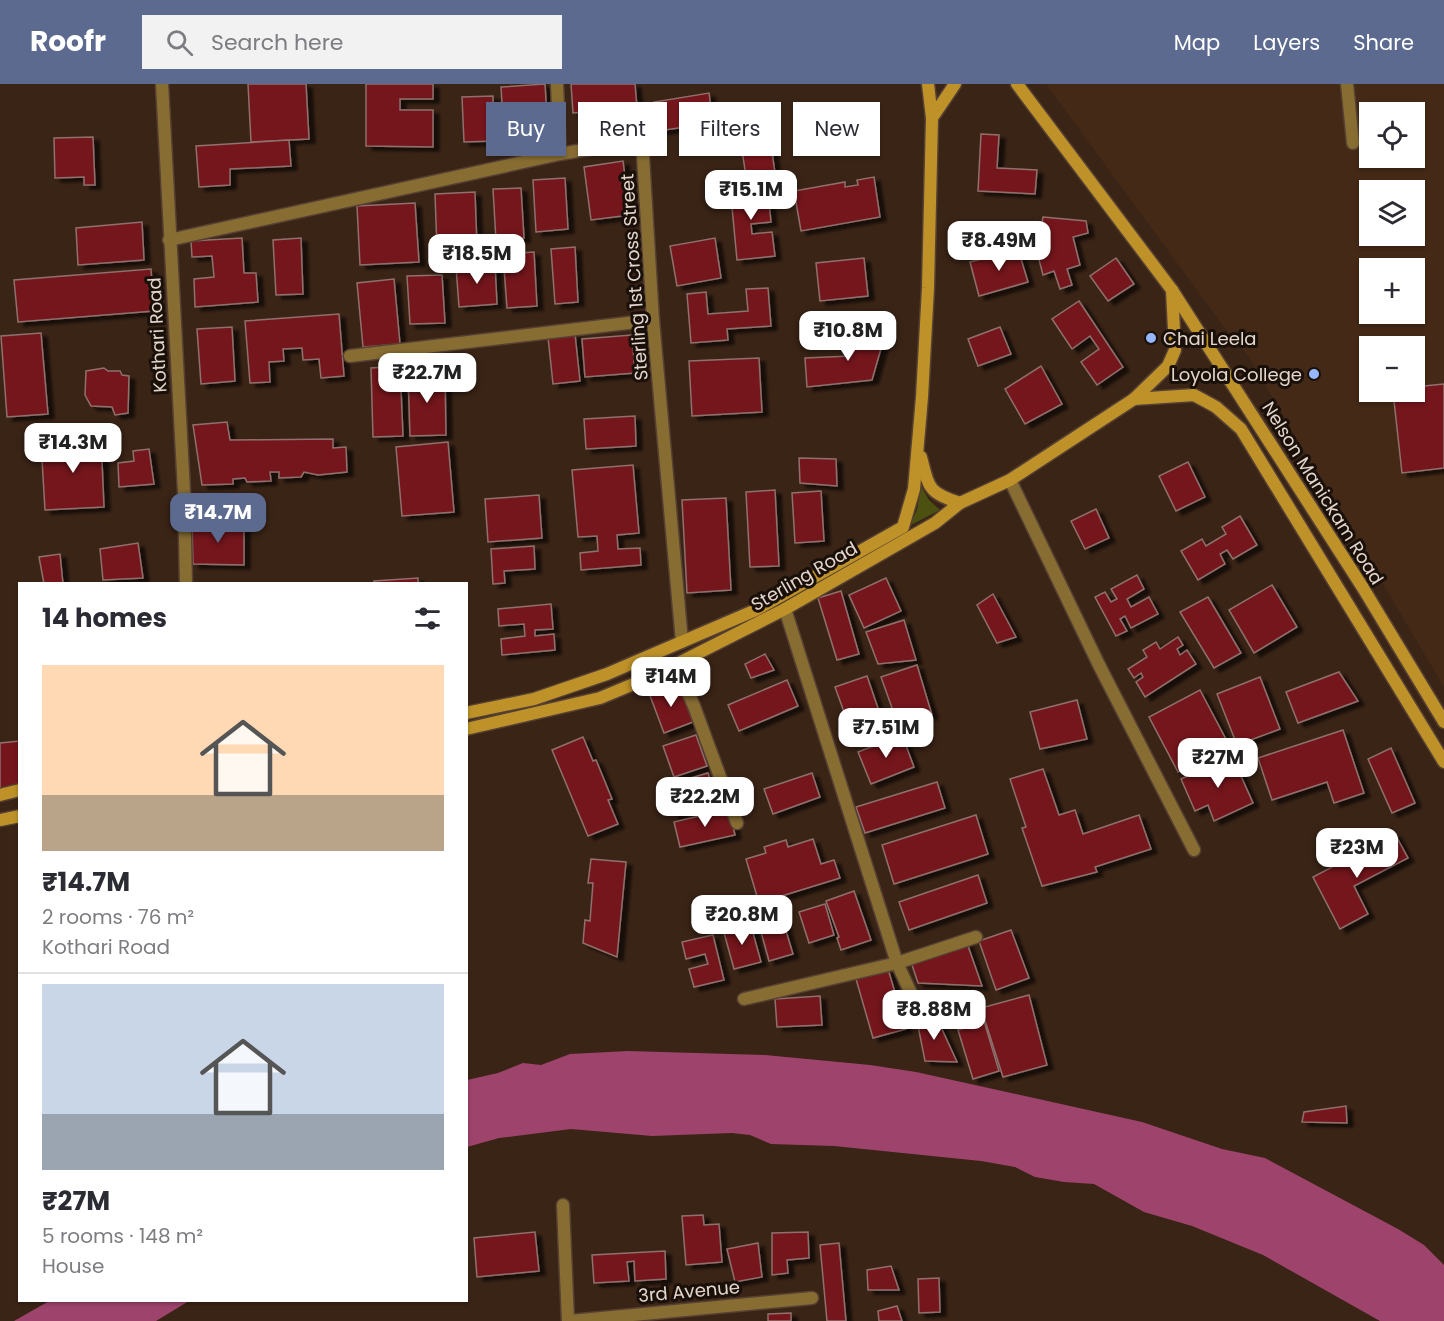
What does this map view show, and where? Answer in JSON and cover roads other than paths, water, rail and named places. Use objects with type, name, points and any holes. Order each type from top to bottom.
[{"type":"main road","points":[[928,84],[932,118],[928,288],[918,444],[927,484],[940,497],[960,503]]},
{"type":"main road","points":[[932,118],[955,84]]},
{"type":"main road","name":"Nelson Manickam Road","points":[[1017,84],[1172,290],[1363,588],[1444,722]]},
{"type":"main road","name":"Sterling Road","points":[[468,729],[600,698],[676,665],[785,609],[935,523],[960,503],[1010,480],[1134,399],[1168,366],[1175,350],[1172,290]]},
{"type":"main road","name":"Nelson Manickam Road","points":[[1134,399],[1194,395],[1216,407],[1241,429],[1444,762]]},
{"type":"main road","name":"Sterling Road","points":[[468,713],[534,699],[606,674],[682,642],[756,610],[903,527],[914,489],[918,444]]},
{"type":"main road","points":[[0,795],[18,790]]},
{"type":"main road","points":[[0,820],[18,816]]},
{"type":"street","name":"Kothari Road","points":[[162,84],[184,491],[186,582]]},
{"type":"street","points":[[557,84],[558,102]]},
{"type":"street","points":[[1347,84],[1353,143]]},
{"type":"street","name":"Sterling 1st Cross Street","points":[[566,153],[642,140],[653,320],[682,642]]},
{"type":"street","name":"Sterling 1st Cross Street","points":[[169,240],[551,156]]},
{"type":"street","points":[[350,356],[653,320]]},
{"type":"street","points":[[1010,480],[1099,665],[1194,850]]},
{"type":"street","points":[[785,609],[897,963],[915,1002]]},
{"type":"street","points":[[676,665],[694,706],[737,823]]},
{"type":"street","points":[[744,999],[897,963],[976,937]]},
{"type":"street","points":[[563,1205],[569,1321]]},
{"type":"street","name":"3rd Avenue","points":[[569,1321],[812,1298]]},
{"type":"place","name":"Chai Leela","points":[[1151,338]]},
{"type":"place","name":"Loyola College","points":[[1314,374]]}]
